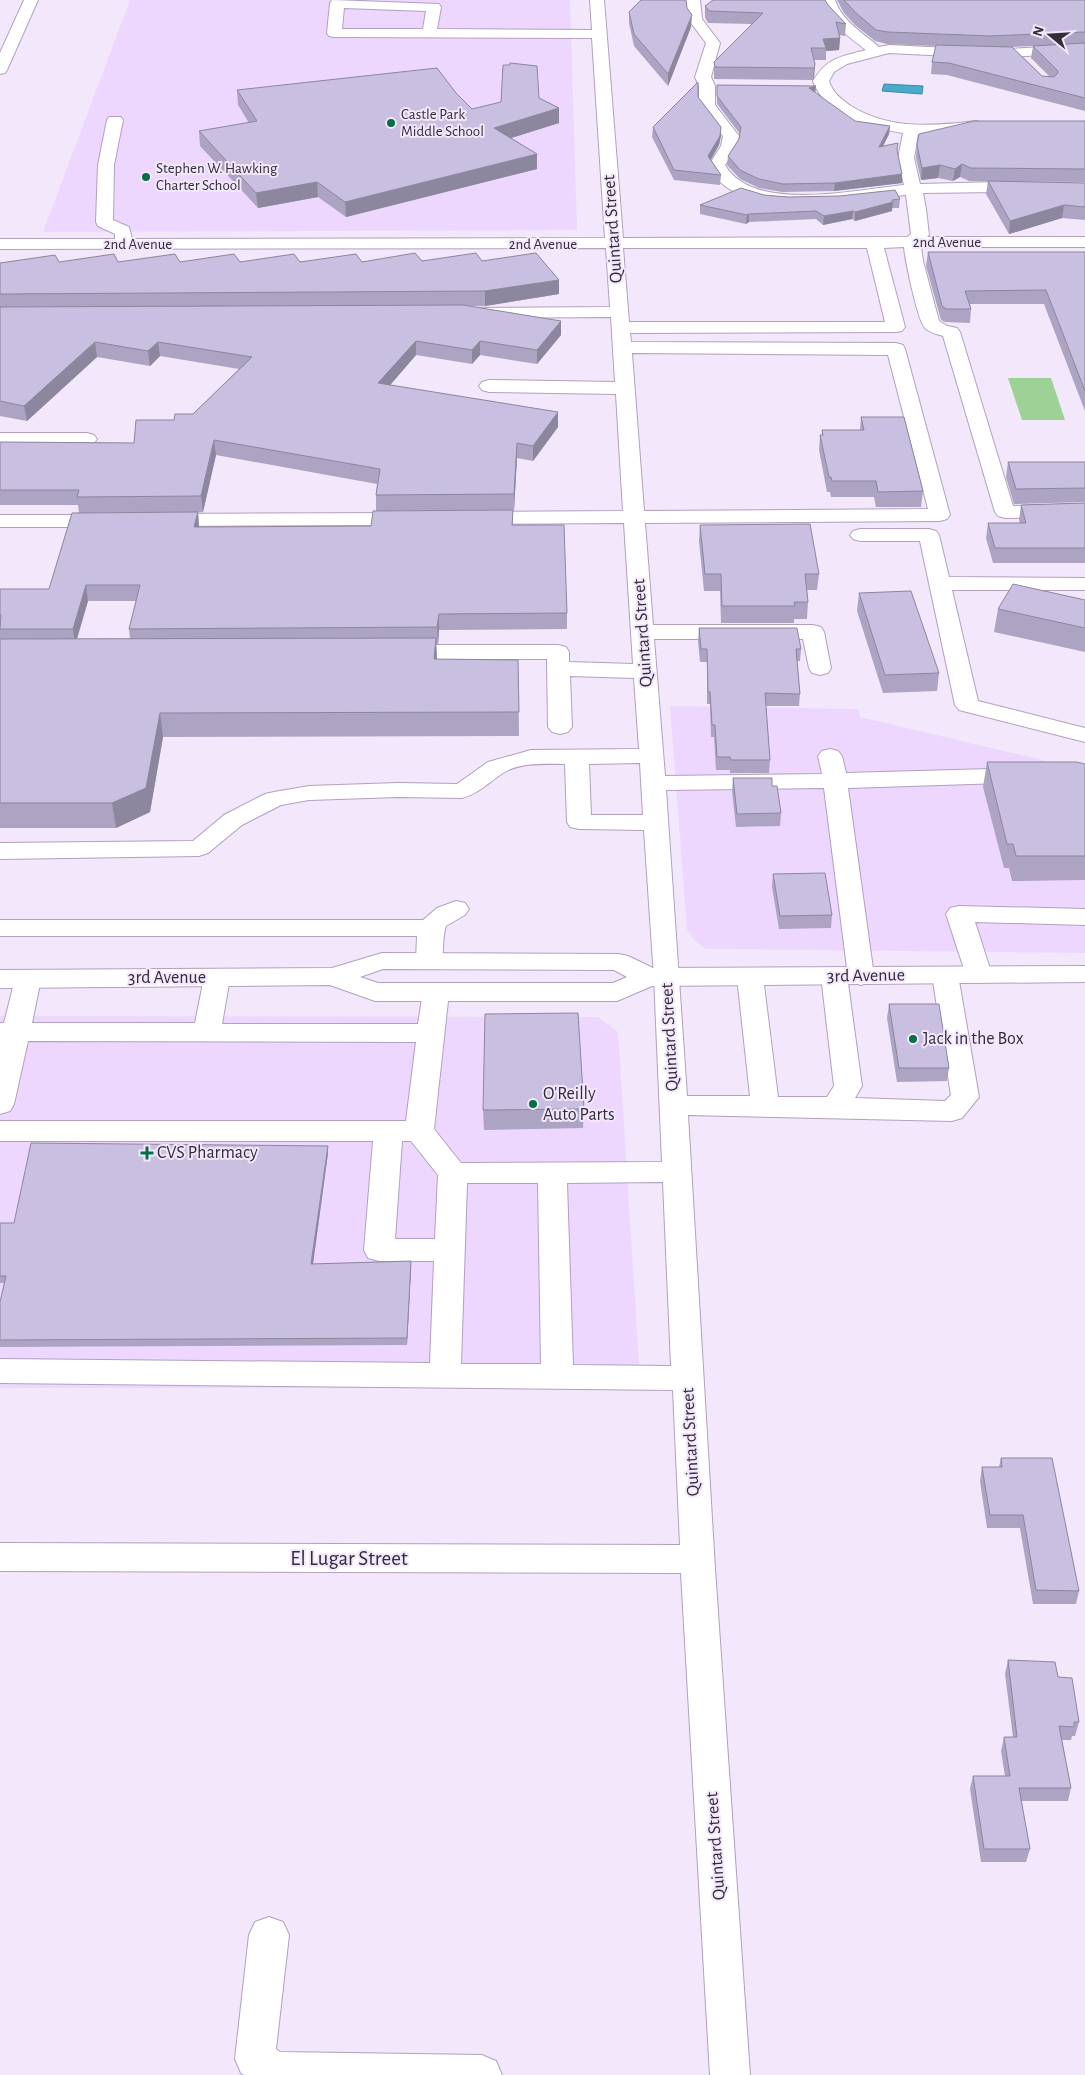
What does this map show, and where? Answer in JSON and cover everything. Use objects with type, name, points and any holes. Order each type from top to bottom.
[{"type":"street","points":[[0,70],[31,0]]},
{"type":"street","name":"Quintard Street","points":[[597,0],[653,784],[657,977],[673,1105],[698,1559],[730,2075]]},
{"type":"street","points":[[828,0],[829,7],[836,17],[875,51]]},
{"type":"street","points":[[429,34],[434,7],[336,3],[334,33],[429,34],[600,34]]},
{"type":"street","points":[[710,3],[695,7],[695,19],[713,43],[703,77],[707,86],[708,105],[731,136],[729,146],[717,165],[723,178],[733,185],[767,196],[813,198],[914,189],[1009,186],[1085,189]]},
{"type":"street","points":[[986,125],[951,130],[911,130],[880,125],[849,113],[831,100],[822,87],[821,81],[828,69],[842,61],[875,51],[889,49],[989,54],[1085,49]]},
{"type":"street","points":[[1014,52],[1028,65]]},
{"type":"street","points":[[707,86],[726,86]]},
{"type":"street","points":[[803,87],[822,87]]},
{"type":"street","points":[[115,120],[106,165],[104,222],[123,231],[124,244]]},
{"type":"street","points":[[911,130],[906,158],[914,189],[920,235],[912,242],[914,261],[931,324],[941,330],[951,332],[1004,510],[1005,512],[1085,510]]},
{"type":"street","points":[[620,329],[896,328],[874,242]]},
{"type":"street","name":"2nd Avenue","points":[[0,244],[1085,242]]},
{"type":"street","points":[[452,313],[620,329],[896,349],[940,515],[636,526]]},
{"type":"street","points":[[489,386],[625,388]]},
{"type":"street","points":[[0,439],[86,439]]},
{"type":"street","points":[[0,521],[432,518]]},
{"type":"street","points":[[461,518],[636,526],[929,535],[967,705],[1085,735]]},
{"type":"street","points":[[939,583],[1085,584]]},
{"type":"street","points":[[642,628],[751,623]]},
{"type":"street","points":[[642,628],[813,632],[820,668]]},
{"type":"street","points":[[379,652],[558,652],[560,727]]},
{"type":"street","points":[[558,669],[645,670]]},
{"type":"street","points":[[577,756],[579,822],[655,823]]},
{"type":"street","points":[[0,851],[199,848],[233,820],[274,799],[309,793],[398,790],[462,791],[496,768],[531,757],[650,756]]},
{"type":"street","points":[[830,756],[861,976]]},
{"type":"street","points":[[653,784],[1064,774],[1085,781]]},
{"type":"street","points":[[429,961],[431,928],[435,920],[443,914],[456,909]]},
{"type":"street","points":[[979,975],[959,914],[1085,917]]},
{"type":"street","points":[[0,928],[431,928]]},
{"type":"street","name":"3rd Avenue","points":[[0,978],[333,976],[382,961],[618,962],[657,977]]},
{"type":"street","name":"3rd Avenue","points":[[333,976],[375,992],[617,992],[657,977],[1085,974]]},
{"type":"street","points":[[673,1105],[952,1111],[965,1097],[945,975]]},
{"type":"street","points":[[834,976],[848,1086],[835,1107]]},
{"type":"street","points":[[750,977],[764,1107]]},
{"type":"street","points":[[0,1104],[9,1032],[28,978]]},
{"type":"street","points":[[207,1033],[217,978]]},
{"type":"street","points":[[436,992],[419,1131],[453,1173],[445,1375]]},
{"type":"street","points":[[9,1032],[432,1033]]},
{"type":"street","points":[[0,1131],[419,1131]]},
{"type":"street","points":[[388,1131],[379,1250],[450,1250]]},
{"type":"street","points":[[453,1173],[676,1172]]},
{"type":"street","points":[[552,1173],[557,1377]]},
{"type":"street","points":[[0,1371],[688,1378]]},
{"type":"street","name":"El Lugar Street","points":[[0,1557],[698,1559]]},
{"type":"street","points":[[270,1935],[255,2059],[275,2072],[482,2075]]},
{"type":"shaded area","name":"Castle Park Middle School","points":[[130,0],[570,0],[577,230],[43,232]]},
{"type":"shaded area","points":[[670,706],[858,709],[860,717],[1085,770],[1085,953],[706,949],[696,942],[687,929]]},
{"type":"shaded area","points":[[0,1016],[598,1017],[618,1032],[640,1377],[643,1388],[0,1388]]},
{"type":"green space","points":[[1008,378],[1051,378],[1065,420],[1022,420]]},
{"type":"water","points":[[884,84],[923,86],[922,94],[882,91]]},
{"type":"building","points":[[641,0],[686,0],[687,8],[692,15],[668,74],[634,34],[629,12]]},
{"type":"building","points":[[713,0],[825,0],[846,24],[836,22],[840,38],[823,39],[826,48],[811,48],[815,64],[814,68],[715,67],[714,62],[763,13],[709,11],[705,6]]},
{"type":"building","points":[[844,0],[1085,0],[1085,32],[990,36],[888,32],[876,30]]},
{"type":"building","points":[[1085,43],[1085,98],[949,63],[932,62],[936,45],[1012,47],[1042,76],[1054,77],[1058,71],[1033,46]]},
{"type":"building","points":[[510,63],[537,66],[539,98],[559,108],[494,128],[537,154],[345,202],[317,182],[256,193],[199,131],[257,121],[237,90],[437,68],[456,93],[472,109],[501,102],[503,65],[510,65]]},
{"type":"building","points":[[698,82],[698,97],[721,127],[720,136],[708,156],[721,175],[674,170],[653,127]]},
{"type":"building","points":[[717,85],[816,86],[809,88],[855,121],[890,126],[879,147],[898,143],[897,150],[902,174],[835,183],[783,184],[759,179],[740,170],[728,156],[739,139],[741,127],[717,96]]},
{"type":"building","points":[[974,121],[1085,121],[1085,169],[971,168],[962,164],[955,169],[940,165],[922,168],[917,145],[919,134]]},
{"type":"building","points":[[988,181],[1085,183],[1085,207],[1064,205],[1010,221]]},
{"type":"building","points":[[741,188],[764,195],[788,197],[839,196],[895,190],[900,199],[855,212],[824,216],[816,211],[747,215],[700,205]]},
{"type":"building","points":[[928,252],[1085,252],[1085,391],[1046,290],[965,291],[971,309],[946,309],[942,306]]},
{"type":"building","points":[[415,253],[422,261],[476,253],[482,261],[536,253],[559,280],[485,291],[0,294],[0,263],[55,255],[59,262],[114,254],[118,262],[175,254],[180,262],[234,254],[240,262],[294,254],[300,262],[356,254],[362,262]]},
{"type":"building","points":[[463,305],[561,321],[537,350],[480,341],[472,350],[416,341],[378,383],[558,412],[533,446],[517,443],[514,494],[376,495],[380,469],[214,440],[201,496],[77,497],[79,490],[0,490],[0,442],[134,443],[136,420],[174,420],[175,414],[193,414],[252,357],[158,342],[148,351],[95,342],[24,406],[0,401],[0,307]]},
{"type":"building","points":[[861,417],[904,417],[923,491],[878,492],[876,481],[832,481],[831,477],[829,477],[820,435],[823,435],[822,430],[864,430]]},
{"type":"building","points":[[1008,462],[1085,462],[1085,488],[1016,489]]},
{"type":"building","points":[[1085,503],[1085,548],[995,548],[988,523],[1026,523],[1021,505]]},
{"type":"building","points":[[513,510],[512,525],[564,525],[567,613],[439,614],[437,627],[129,629],[140,585],[86,585],[73,629],[0,629],[0,589],[49,589],[72,513],[198,512],[194,527],[371,526],[373,511]]},
{"type":"building","points":[[810,524],[819,574],[805,574],[808,602],[794,602],[795,606],[722,606],[721,574],[705,574],[700,525]]},
{"type":"building","points":[[1013,584],[1085,600],[1085,628],[998,609]]},
{"type":"building","points":[[911,591],[939,673],[885,675],[859,593]]},
{"type":"building","points":[[699,628],[797,628],[801,649],[796,649],[800,694],[765,693],[770,760],[731,760],[730,757],[717,757],[715,725],[712,725],[710,692],[708,692],[707,649],[701,649]]},
{"type":"building","points":[[436,638],[434,659],[518,660],[519,712],[160,713],[146,788],[112,803],[0,803],[0,639]]},
{"type":"building","points":[[987,762],[1076,762],[1085,764],[1085,856],[1016,856],[1013,844],[1007,844]]},
{"type":"building","points":[[733,778],[772,778],[772,786],[777,786],[781,813],[737,814]]},
{"type":"building","points":[[825,873],[832,915],[780,916],[773,874]]},
{"type":"building","points":[[889,1004],[939,1004],[949,1068],[899,1068]]},
{"type":"building","name":"O'Reilly Auto Parts","points":[[578,1013],[584,1109],[483,1110],[485,1014]]},
{"type":"building","points":[[31,1143],[328,1146],[311,1264],[411,1261],[407,1338],[0,1340],[0,1302],[6,1276],[0,1276],[0,1223],[14,1223]]},
{"type":"building","points":[[1001,1458],[1052,1458],[1079,1591],[1036,1590],[1023,1515],[990,1515],[982,1467],[1002,1467]]},
{"type":"building","points":[[1008,1660],[1055,1662],[1058,1677],[1072,1678],[1079,1722],[1074,1722],[1074,1727],[1059,1726],[1071,1788],[1019,1788],[1030,1849],[984,1849],[973,1776],[1010,1776],[1004,1737],[1017,1737]]},
{"type":"place","name":"Castle Park Middle School","points":[[391,123]]},
{"type":"place","name":"Stephen W. Hawking Charter School","points":[[146,177]]},
{"type":"place","name":"Jack in the Box","points":[[913,1039]]},
{"type":"place","name":"O'Reilly Auto Parts","points":[[533,1104]]},
{"type":"place","name":"CVS Pharmacy","points":[[147,1153]]}]
